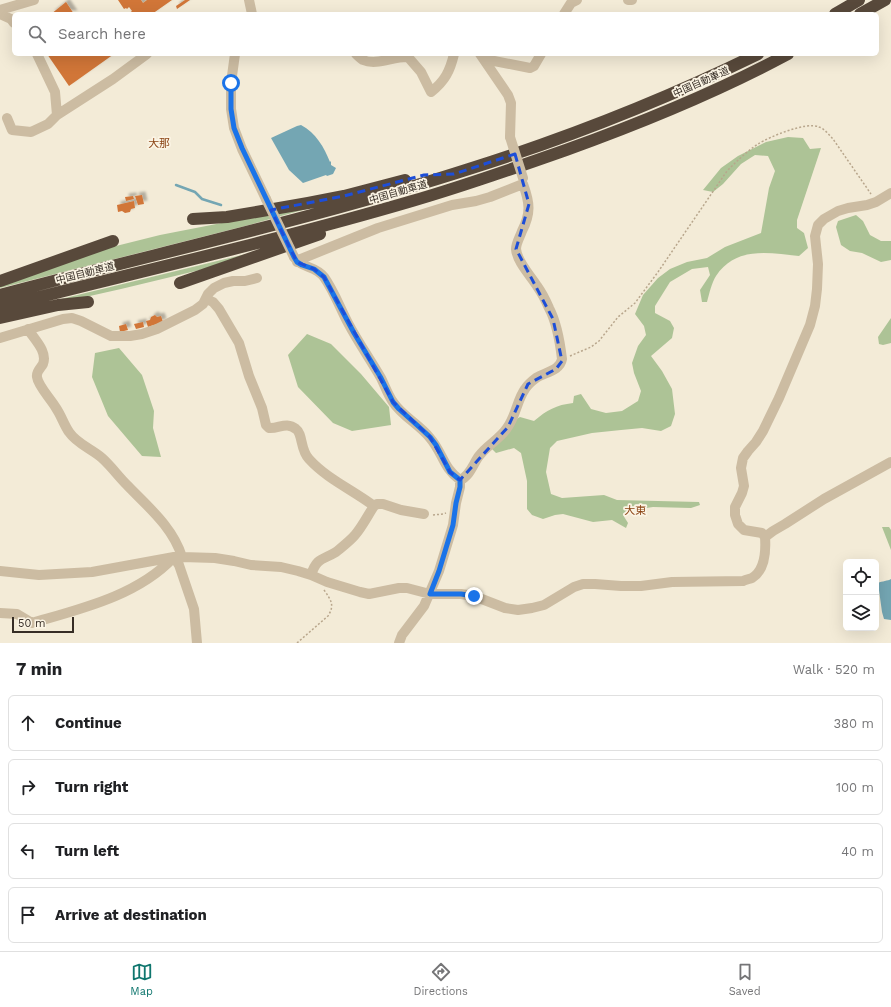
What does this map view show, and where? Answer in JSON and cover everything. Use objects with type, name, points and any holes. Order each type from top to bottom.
[{"type":"highway","points":[[838,12],[859,0]]},
{"type":"highway","points":[[864,12],[885,0]]},
{"type":"highway","name":"中国自動車道","points":[[0,295],[343,207],[454,174],[534,148],[600,124],[720,73],[754,56]]},
{"type":"highway","name":"中国自動車道","points":[[0,307],[285,235],[413,200],[474,181],[602,137],[664,112],[784,56]]},
{"type":"highway","points":[[192,219],[227,217],[300,205],[344,196],[424,175],[454,174]]},
{"type":"highway","points":[[180,283],[413,200]]},
{"type":"highway","points":[[0,281],[113,242]]},
{"type":"highway","points":[[0,318],[58,305],[88,302]]},
{"type":"street","points":[[0,10],[34,0]]},
{"type":"street","points":[[248,0],[251,12]]},
{"type":"street","points":[[565,12],[571,3],[577,0]]},
{"type":"street","points":[[0,14],[12,20]]},
{"type":"street","points":[[38,56],[55,92],[57,115]]},
{"type":"street","points":[[8,118],[12,130],[31,132],[48,124],[57,115],[113,79],[144,56]]},
{"type":"street","points":[[235,56],[231,83],[231,109],[234,128],[242,148],[296,260],[302,265],[314,269],[324,277],[393,402],[430,437],[436,445],[450,472],[460,480]]},
{"type":"street","points":[[358,56],[363,60],[374,62],[401,56],[408,57],[421,72],[431,92],[440,85],[450,68],[453,56]]},
{"type":"street","points":[[482,57],[530,68],[534,66],[540,56]]},
{"type":"street","points":[[460,480],[468,473],[478,456],[508,427],[523,391],[528,384],[537,377],[556,369],[562,359],[554,319],[550,309],[520,259],[516,249],[517,242],[526,223],[529,204],[528,195],[510,137],[511,103],[508,94],[482,57]]},
{"type":"street","points":[[296,260],[378,228],[452,205],[490,197],[523,181]]},
{"type":"street","points":[[0,572],[39,575],[92,572],[178,557],[215,558],[234,560],[257,566],[281,567],[369,594],[406,588],[430,594],[461,594],[474,596],[506,608],[518,610],[544,605],[574,587],[583,584],[641,586],[672,582],[743,581],[751,578],[762,566],[766,546],[765,537],[762,533],[744,530],[738,524],[735,515],[735,507],[744,486],[741,468],[743,458],[763,432],[810,325],[815,306],[817,289],[818,264],[815,236],[818,225],[824,219],[838,211],[867,205],[891,194]]},
{"type":"street","points":[[0,338],[63,318],[72,318],[81,321],[111,336],[130,336],[142,334],[157,329],[195,310],[203,304],[208,294],[214,288],[224,283],[246,281],[257,278]]},
{"type":"street","points":[[206,299],[213,302],[239,343],[249,376],[262,408],[266,425],[269,428],[274,429],[282,425],[291,426],[297,429],[300,434],[304,452],[308,459],[338,483],[374,506]]},
{"type":"street","points":[[28,329],[43,352],[43,364],[37,372],[39,384],[56,407],[69,432],[86,448],[97,453],[107,462],[156,515],[171,534],[180,549],[178,557],[179,565],[194,609],[197,643]]},
{"type":"street","points":[[765,537],[824,499],[891,462]]},
{"type":"street","points":[[399,643],[402,635],[424,606],[439,571],[453,525],[460,480]]},
{"type":"street","points":[[311,575],[317,562],[335,552],[355,535],[374,506],[383,504],[401,510],[424,514]]},
{"type":"street","points":[[0,613],[17,614],[32,623],[83,608],[109,599],[133,588],[178,557]]},
{"type":"path","points":[[562,359],[599,341],[618,317],[635,303],[663,265],[727,171],[739,158],[758,144],[800,127],[812,125],[819,127],[827,132],[833,139],[876,202]]},
{"type":"path","points":[[424,514],[443,514],[449,511],[456,503]]},
{"type":"path","points":[[297,643],[328,616],[331,611],[331,599],[322,587],[320,583],[321,579]]},
{"type":"highlighted area","points":[[515,154],[529,204],[516,249],[553,319],[562,361],[556,369],[528,384],[508,427],[460,480],[450,472],[430,437],[393,402],[324,277],[314,269],[297,262],[271,210],[344,196],[424,175],[454,174]]},
{"type":"green space","points":[[788,137],[803,138],[810,149],[821,148],[797,220],[797,228],[804,233],[808,248],[799,256],[764,253],[743,256],[733,260],[724,266],[716,276],[707,302],[702,302],[700,290],[710,275],[708,267],[692,269],[670,282],[655,306],[655,313],[670,321],[674,328],[672,338],[651,356],[662,371],[672,389],[675,414],[671,426],[661,431],[642,428],[592,433],[557,441],[550,448],[546,472],[551,494],[562,498],[604,495],[617,500],[699,502],[700,505],[691,508],[653,507],[626,511],[623,515],[628,523],[626,528],[612,520],[593,522],[563,514],[543,519],[532,515],[527,509],[527,481],[521,453],[514,448],[496,453],[492,449],[513,421],[520,417],[534,421],[552,409],[573,403],[574,396],[581,394],[591,409],[606,413],[622,411],[638,401],[641,391],[632,363],[638,346],[646,335],[644,326],[635,314],[643,295],[658,278],[670,269],[687,262],[707,258],[725,247],[761,233],[769,188],[775,171],[768,156],[755,155],[741,164],[723,184],[713,192],[703,190],[721,168],[738,156],[766,142]]},
{"type":"green space","points":[[339,200],[249,225],[0,288],[0,284],[112,247],[160,235]]},
{"type":"green space","points":[[856,215],[863,221],[870,235],[881,241],[891,241],[891,260],[881,262],[862,253],[850,251],[841,245],[836,227],[838,221]]},
{"type":"green space","points":[[250,253],[204,269],[32,309],[61,299]]},
{"type":"green space","points":[[891,318],[891,343],[883,345],[879,344],[878,337]]},
{"type":"green space","points":[[307,334],[331,344],[361,374],[389,407],[391,425],[352,431],[333,423],[298,387],[288,355]]},
{"type":"green space","points":[[119,348],[142,375],[154,411],[153,428],[161,457],[142,456],[108,416],[92,377],[95,353]]},
{"type":"green space","points":[[882,527],[889,527],[891,530],[891,550]]},
{"type":"water","points":[[301,125],[315,136],[322,146],[330,162],[331,161],[331,165],[336,168],[333,174],[303,183],[289,170],[271,138]]},
{"type":"water","points":[[891,579],[891,620],[884,619],[879,590],[879,583]]},
{"type":"building","points":[[118,0],[141,0],[143,3],[147,0],[172,0],[155,12],[131,12],[132,11],[129,7],[124,9]]},
{"type":"building","points":[[185,0],[190,0],[177,9],[176,6]]},
{"type":"building","points":[[66,2],[73,12],[54,12]]},
{"type":"building","points":[[48,56],[111,56],[69,86]]},
{"type":"building","points":[[142,195],[144,204],[138,205],[135,196]]},
{"type":"building","points":[[133,196],[134,199],[126,201],[125,197]]},
{"type":"building","points":[[134,201],[135,208],[131,209],[130,212],[118,212],[117,205]]},
{"type":"building","points":[[155,315],[157,317],[161,316],[163,322],[148,327],[146,321],[150,320],[151,317]]},
{"type":"building","points":[[143,322],[144,327],[136,329],[134,324]]},
{"type":"building","points":[[126,324],[128,330],[120,332],[119,326]]},
{"type":"waterway","points":[[176,185],[195,192],[202,199],[221,205]]},
{"type":"district","name":"大那","points":[[159,143]]},
{"type":"district","name":"大東","points":[[635,510]]},
{"type":"route","points":[[231,83],[231,109],[234,128],[294,257],[297,262],[314,269],[324,277],[393,402],[430,437],[436,445],[450,472],[460,480],[453,525],[439,571],[430,594],[461,594],[474,596]]}]
